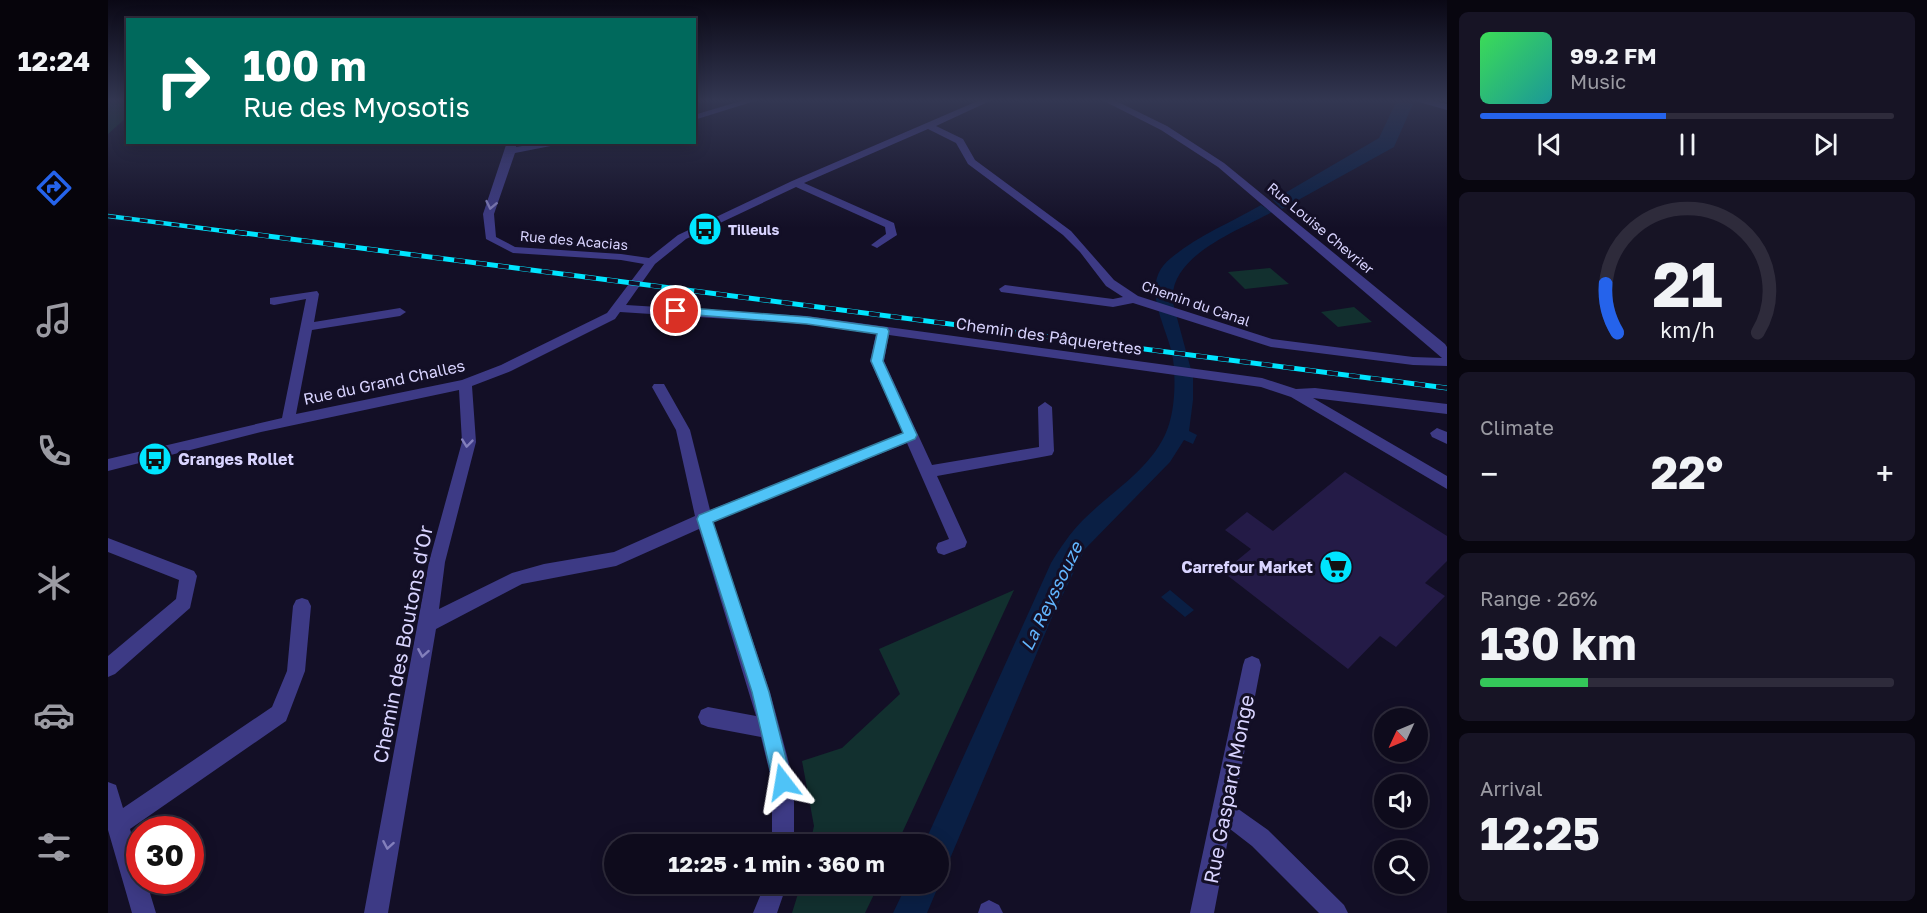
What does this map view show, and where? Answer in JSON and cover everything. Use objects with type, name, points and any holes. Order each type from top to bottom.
[{"type":"street","name":"Rue du Grand Challes","points":[[108,465],[288,421],[465,384],[506,368],[612,316],[620,308],[651,262],[682,237],[796,183],[890,143]]},
{"type":"street","name":"Chemin du Canal","points":[[961,143],[971,162],[1067,233],[1084,250],[1110,283],[1134,299],[1271,343],[1413,361],[1447,362]]},
{"type":"street","name":"Rue Louise Chevrier","points":[[1187,143],[1221,165],[1264,200],[1447,355]]},
{"type":"street","points":[[512,147],[545,144]]},
{"type":"street","name":"Rue des Acacias","points":[[512,147],[492,195],[486,226],[491,239],[513,250],[621,257],[651,262]]},
{"type":"street","points":[[796,183],[890,225],[892,235],[877,245]]},
{"type":"street","points":[[1005,289],[1113,303],[1134,299]]},
{"type":"street","points":[[274,301],[313,294],[288,421]]},
{"type":"street","name":"Chemin des Pâquerettes","points":[[620,308],[807,320],[1262,383],[1296,394],[1447,483]]},
{"type":"street","points":[[307,327],[400,312]]},
{"type":"street","points":[[883,331],[877,361],[959,542],[944,548]]},
{"type":"street","name":"Chemin des Boutons d'Or","points":[[376,913],[437,562],[469,442],[465,384]]},
{"type":"street","points":[[659,387],[683,430],[704,519],[760,692],[783,782],[783,834]]},
{"type":"street","points":[[1296,394],[1315,393],[1447,409]]},
{"type":"street","points":[[927,472],[1047,451],[1045,407]]},
{"type":"street","points":[[428,624],[518,578],[544,571],[616,559],[704,519],[910,435]]},
{"type":"street","points":[[108,545],[188,576],[184,603],[108,668]]},
{"type":"street","points":[[118,825],[279,714],[296,671],[302,606]]},
{"type":"street","name":"Rue Gaspard Monge","points":[[1202,913],[1252,665]]},
{"type":"street","points":[[708,717],[769,728]]},
{"type":"street","points":[[108,792],[144,913]]},
{"type":"street","points":[[1224,812],[1260,838],[1336,913]]},
{"type":"street","points":[[765,913],[772,894]]},
{"type":"green space","points":[[1270,268],[1289,284],[1245,289],[1228,272]]},
{"type":"green space","points":[[1354,307],[1372,322],[1338,327],[1321,312]]},
{"type":"green space","points":[[1014,590],[902,834],[812,834],[814,826],[802,761],[842,748],[900,694],[879,649]]},
{"type":"green space","points":[[798,894],[874,894],[865,913],[792,913]]},
{"type":"water","points":[[1371,143],[1396,143],[1394,147],[1282,209],[1273,200]]},
{"type":"water","name":"La Reyssouze","points":[[1261,205],[1272,212],[1208,247],[1181,272],[1174,286],[1173,303],[1193,377],[1189,431],[1197,435],[1193,444],[1184,440],[1170,462],[1085,549],[1053,615],[949,861],[949,834],[929,834],[1051,563],[1078,525],[1149,460],[1158,448],[1168,427],[1173,408],[1174,378],[1173,359],[1155,293],[1156,281],[1161,269],[1171,258]]},
{"type":"water","points":[[1170,590],[1194,610],[1185,617],[1161,597]]},
{"type":"water","points":[[902,894],[935,894],[927,913],[893,913]]},
{"type":"building","name":"Carrefour Market","points":[[1345,472],[1447,536],[1447,561],[1425,583],[1445,596],[1396,647],[1380,636],[1348,669],[1223,572],[1251,549],[1225,530],[1247,512],[1273,531]]},
{"type":"railway","points":[[108,216],[247,234]]},
{"type":"railway","points":[[236,232],[1447,388]]},
{"type":"place","name":"Tilleuls","points":[[705,229]]},
{"type":"place","name":"Granges Rollet","points":[[155,459]]},
{"type":"place","name":"Carrefour Market","points":[[1336,567]]},
{"type":"route","points":[[676,311],[807,320],[883,331],[877,361],[910,435],[704,519],[760,692],[783,782]]}]
